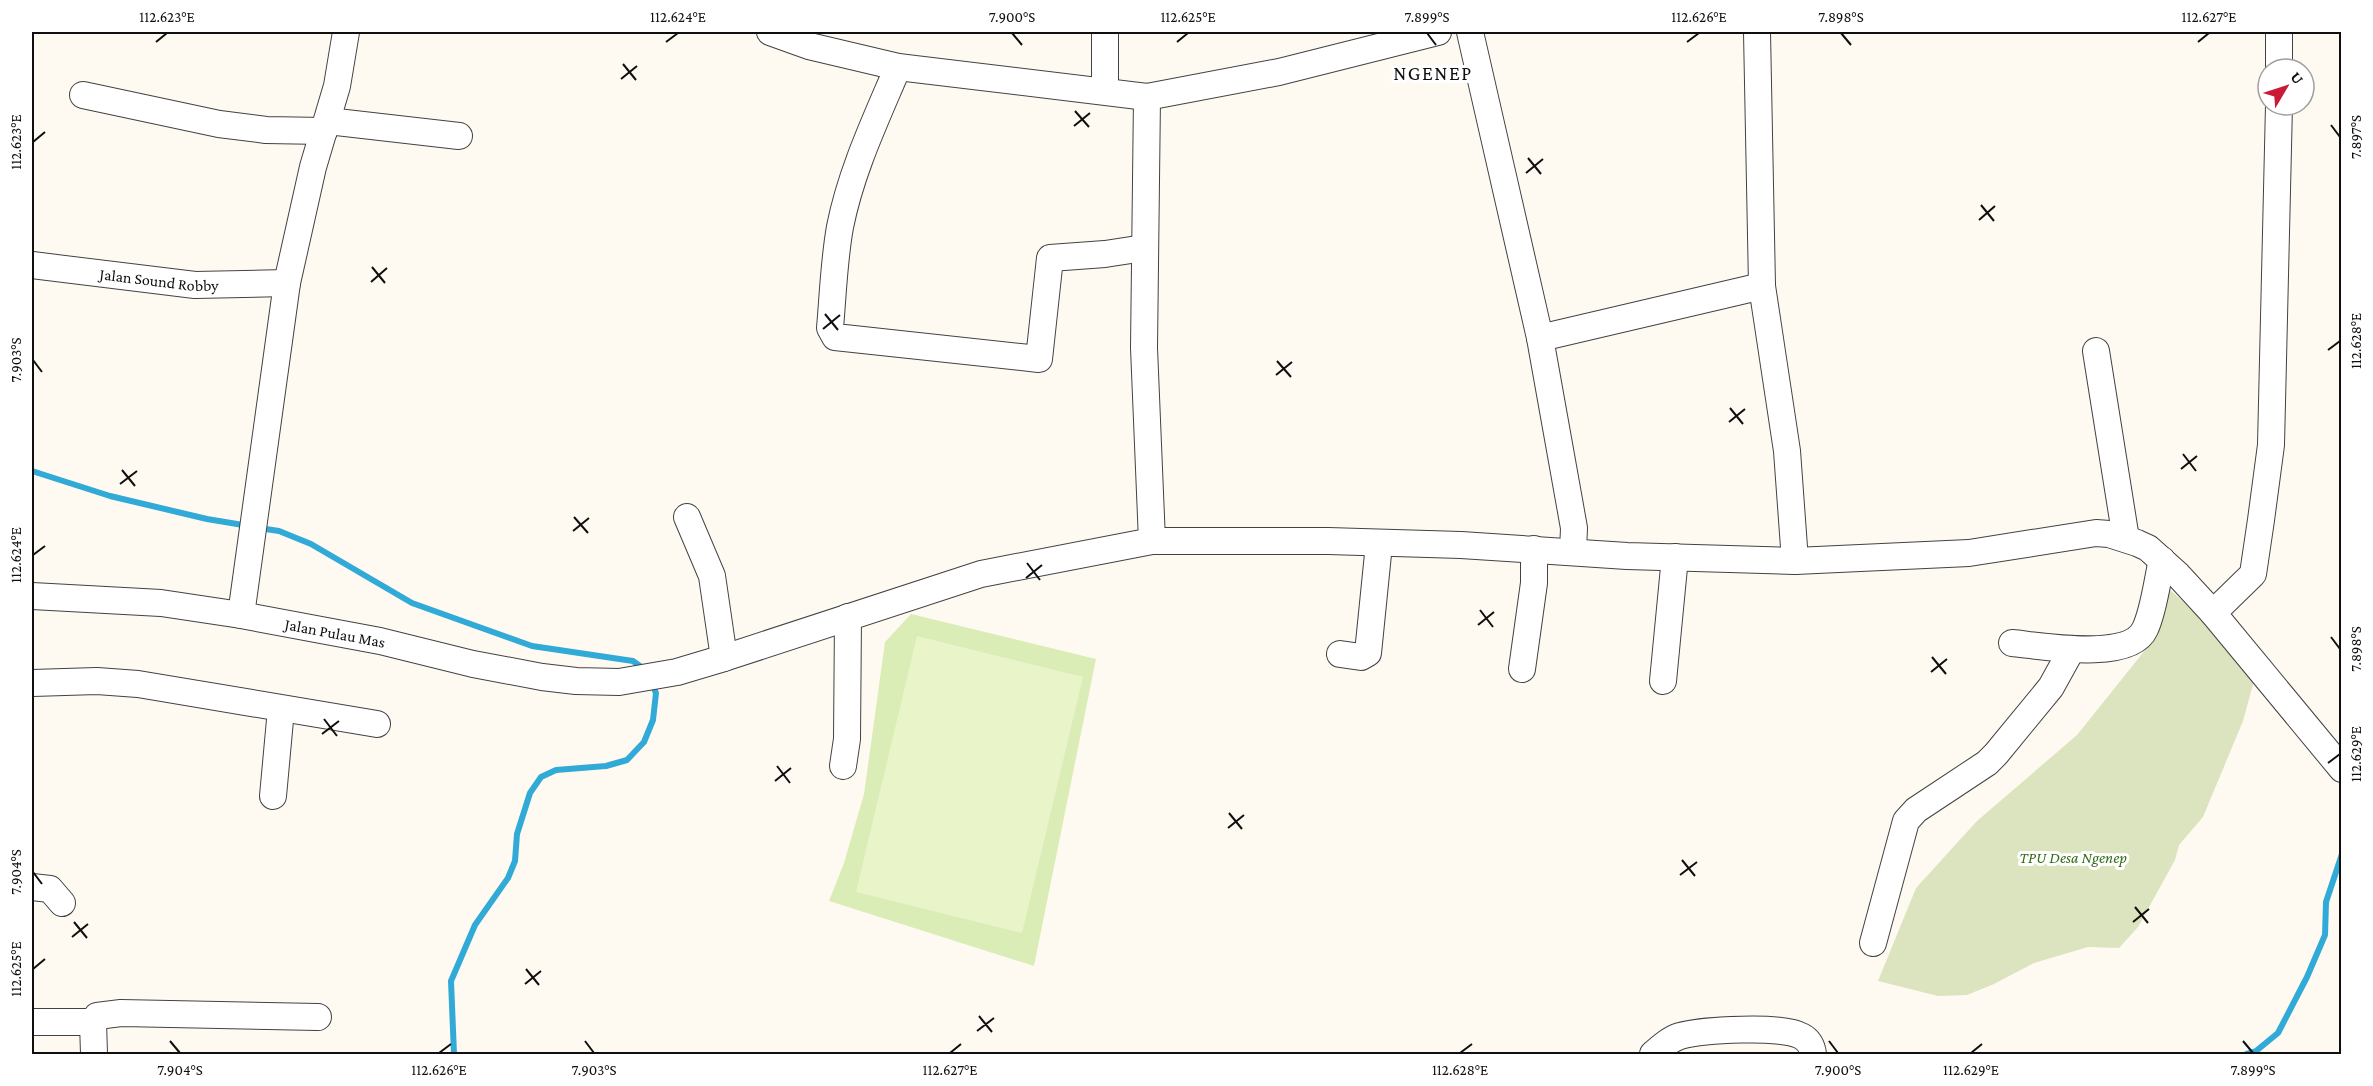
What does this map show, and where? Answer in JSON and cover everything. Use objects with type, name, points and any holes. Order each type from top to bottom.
[{"type":"street","points":[[241,615],[286,283],[313,167],[337,86],[346,32]]},
{"type":"street","points":[[770,32],[809,46],[898,67],[1147,97],[1279,72],[1438,32]]},
{"type":"street","points":[[1105,32],[1106,91]]},
{"type":"street","points":[[1470,32],[1540,338],[1574,528],[1573,551]]},
{"type":"street","points":[[1757,32],[1762,286],[1787,451],[1795,561]]},
{"type":"street","points":[[2279,32],[2279,57]]},
{"type":"street","points":[[898,67],[869,134],[843,214],[837,244],[830,328],[835,337],[1039,360],[1050,258],[1106,254],[1144,248]]},
{"type":"street","points":[[83,95],[219,124],[266,130],[326,126],[459,136]]},
{"type":"street","points":[[1147,97],[1144,348],[1152,541]]},
{"type":"street","points":[[2213,613],[2253,574],[2262,520],[2271,445],[2279,117]]},
{"type":"street","name":"Jalan Sound Robby","points":[[32,265],[195,285],[286,283]]},
{"type":"street","points":[[1540,338],[1762,286]]},
{"type":"street","points":[[2096,351],[2126,539]]},
{"type":"street","points":[[687,517],[712,576],[724,658]]},
{"type":"street","name":"Jalan Pulau Mas","points":[[32,596],[161,603],[241,615],[369,639],[473,664],[557,679],[592,682],[636,680],[676,672],[981,574],[1152,541],[1328,541],[1461,545],[1627,556],[1795,561],[1969,553],[2096,533],[2109,534],[2148,548],[2162,560],[2213,613],[2342,770]]},
{"type":"street","points":[[1340,654],[1361,657],[1368,653],[1379,544]]},
{"type":"street","points":[[1522,669],[1534,583],[1534,549]]},
{"type":"street","points":[[1663,681],[1675,557]]},
{"type":"street","points":[[2012,644],[2072,649],[2110,648],[2132,642],[2146,628],[2162,560]]},
{"type":"street","points":[[843,766],[847,739],[848,617]]},
{"type":"street","points":[[1874,942],[1906,821],[1916,810],[1987,763],[2006,745],[2051,687],[2072,649]]},
{"type":"street","points":[[32,682],[120,682],[225,697],[281,709],[377,724]]},
{"type":"street","points":[[273,796],[281,709]]},
{"type":"street","points":[[32,887],[50,889],[63,903]]},
{"type":"street","points":[[32,1022],[93,1022],[99,1016],[121,1013],[318,1017]]},
{"type":"street","points":[[93,1022],[94,1054]]},
{"type":"street","points":[[1655,1054],[1671,1040],[1686,1035],[1758,1030],[1792,1032],[1803,1036],[1811,1045],[1813,1054]]},
{"type":"green space","name":"TPU Desa Ngenep","points":[[2161,581],[2198,616],[2254,681],[2243,721],[2203,817],[2179,845],[2175,860],[2138,927],[2119,948],[2088,947],[2034,963],[1967,995],[1938,996],[1878,981],[1916,888],[1977,821],[2077,735],[2150,644]]},
{"type":"green space","points":[[911,614],[1096,659],[1034,966],[829,901],[844,863],[864,794],[885,642]]},
{"type":"green space","points":[[917,636],[1083,677],[1022,933],[856,892]]},
{"type":"waterway","points":[[32,471],[110,496],[207,519],[249,526]]},
{"type":"waterway","points":[[259,528],[279,531],[311,544],[412,603],[532,646],[633,661],[644,669]]},
{"type":"waterway","points":[[454,1054],[451,981],[475,925],[508,878],[515,861],[517,834],[530,793],[541,777],[556,770],[606,766],[627,760],[644,742],[653,720],[656,693],[652,684]]},
{"type":"waterway","points":[[2246,1054],[2256,1051],[2278,1033],[2307,977],[2325,935],[2326,902],[2342,854]]},
{"type":"district","name":"NGENEP","points":[[1433,73]]}]
